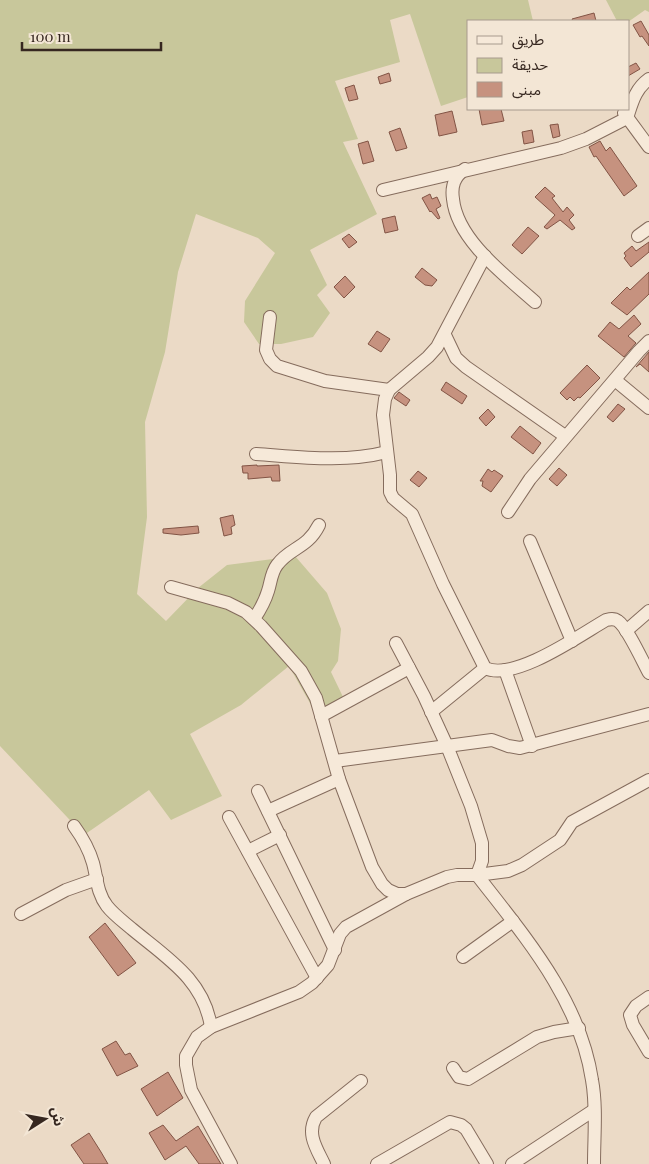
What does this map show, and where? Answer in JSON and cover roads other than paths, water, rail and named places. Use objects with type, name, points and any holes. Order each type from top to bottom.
[{"type":"street","points":[[629,106],[640,86],[649,79]]},
{"type":"street","points":[[383,190],[570,146],[624,114],[649,147]]},
{"type":"street","points":[[465,170],[458,176],[453,185],[453,203],[463,229],[485,256],[535,302]]},
{"type":"street","points":[[638,236],[649,228]]},
{"type":"street","points":[[485,256],[445,335],[428,357],[389,390],[385,399],[383,415],[390,492],[393,498],[412,514],[443,584],[485,668],[497,671],[505,670],[538,659],[606,620],[612,619],[618,621],[626,631],[649,673]]},
{"type":"street","points":[[270,317],[266,350],[270,359],[277,366],[325,381],[389,390]]},
{"type":"street","points":[[445,335],[456,358],[466,367],[566,436]]},
{"type":"street","points":[[508,512],[530,479],[634,356],[649,341]]},
{"type":"street","points":[[615,380],[649,408]]},
{"type":"street","points":[[256,454],[343,459],[387,452]]},
{"type":"street","points":[[254,619],[264,600],[271,576],[277,565],[285,556],[312,538],[319,525]]},
{"type":"street","points":[[530,541],[572,641]]},
{"type":"street","points":[[171,587],[228,603],[246,612],[301,671],[312,688],[339,779],[376,876],[388,890],[397,894],[406,894]]},
{"type":"street","points":[[626,631],[649,611]]},
{"type":"street","points":[[396,643],[432,712],[471,806],[482,842],[482,861],[477,875]]},
{"type":"street","points":[[321,716],[409,668]]},
{"type":"street","points":[[432,712],[485,668]]},
{"type":"street","points":[[505,670],[532,746]]},
{"type":"street","points":[[335,761],[492,740],[515,748],[532,746],[614,722],[649,714]]},
{"type":"street","points":[[268,811],[339,779]]},
{"type":"street","points":[[231,1164],[191,1090],[186,1056],[197,1037],[211,1027],[300,992],[317,978],[328,965],[340,934],[346,927],[406,894],[447,877],[508,871],[560,840],[572,822],[649,780]]},
{"type":"street","points":[[258,791],[335,950]]},
{"type":"street","points":[[229,817],[317,978]]},
{"type":"street","points":[[74,826],[86,845],[100,895],[111,910],[192,981],[204,1002],[211,1027]]},
{"type":"street","points":[[248,851],[280,835]]},
{"type":"street","points":[[477,875],[548,971],[566,1000],[579,1028],[591,1072],[594,1110],[594,1164]]},
{"type":"street","points":[[21,914],[66,890],[97,879]]},
{"type":"street","points":[[464,957],[513,922]]},
{"type":"street","points":[[649,997],[636,1006],[630,1015],[633,1025],[649,1052]]},
{"type":"street","points":[[453,1068],[459,1077],[468,1079],[537,1037],[579,1028]]},
{"type":"street","points":[[324,1164],[311,1135],[313,1123],[316,1118],[361,1081]]},
{"type":"street","points":[[512,1164],[594,1110]]},
{"type":"street","points":[[377,1164],[444,1125],[456,1122],[466,1129],[487,1164]]}]
